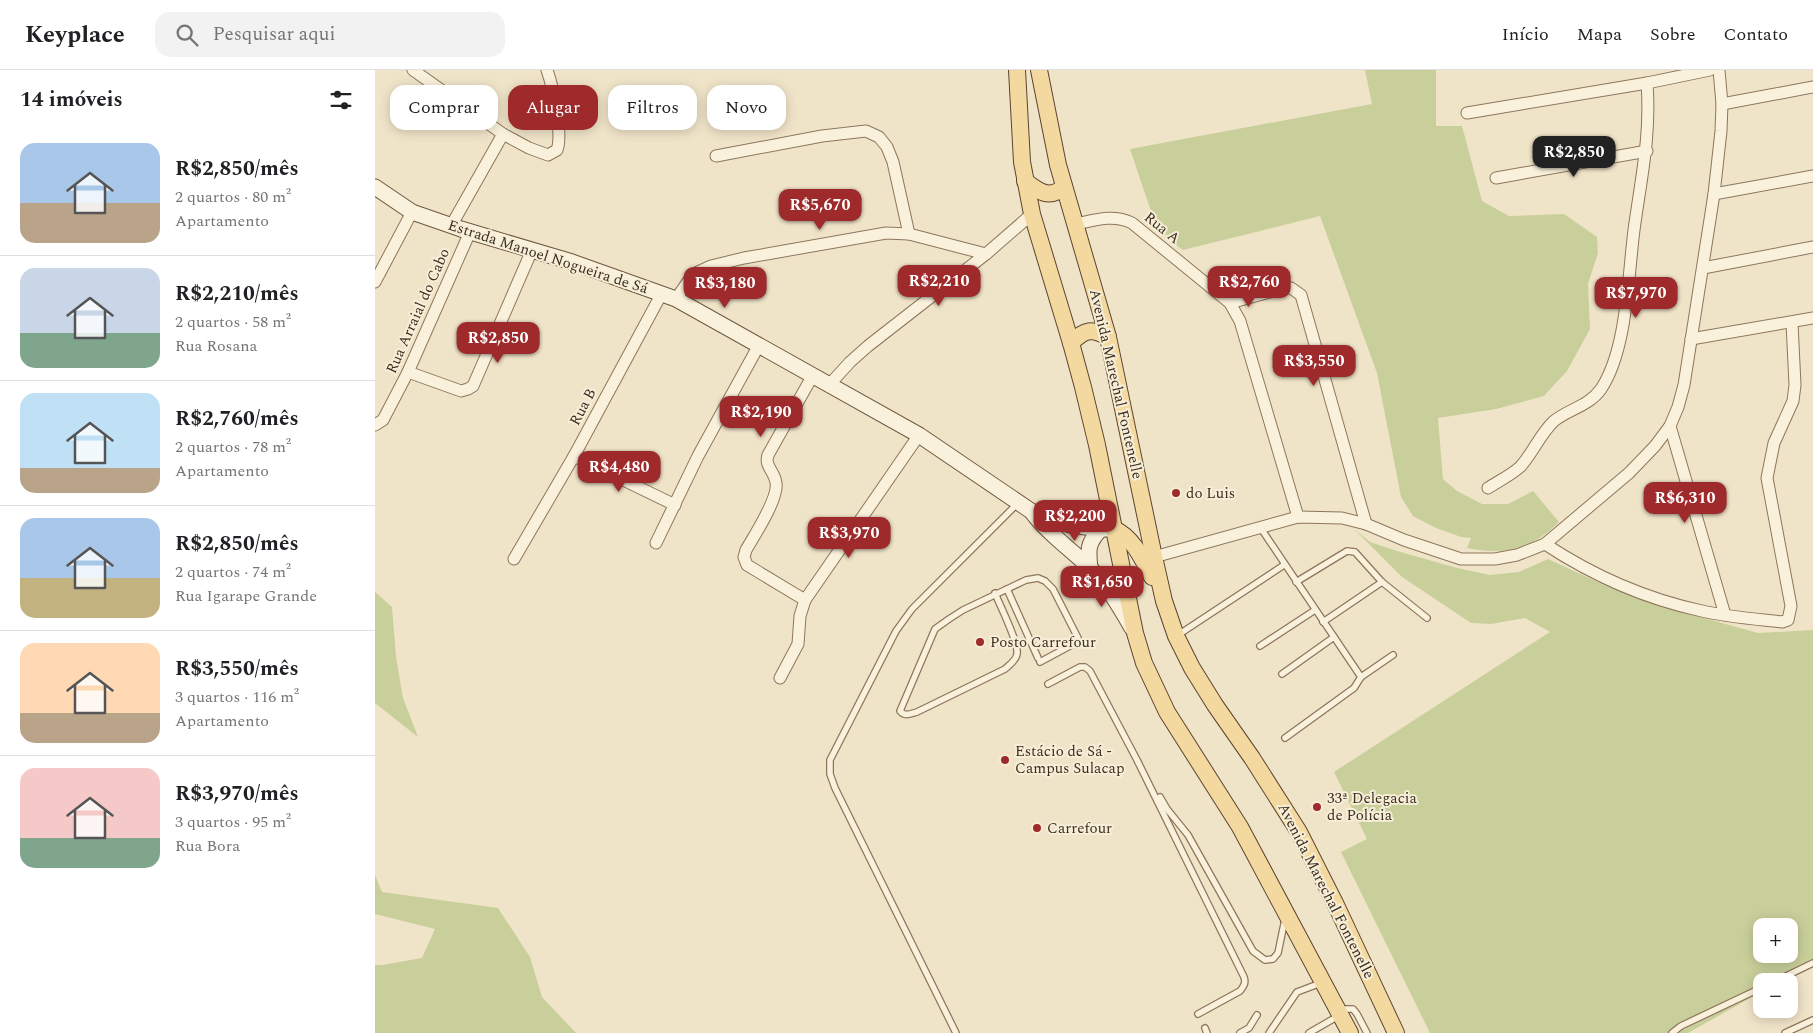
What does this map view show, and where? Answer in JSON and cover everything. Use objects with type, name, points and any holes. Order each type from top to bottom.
[{"type":"main road","points":[[1017,70],[1022,162],[1032,214],[1071,343],[1097,445],[1108,529],[1144,664],[1167,712],[1240,827],[1350,1033]]},
{"type":"main road","name":"Avenida Marechal Fontenelle","points":[[1039,70],[1064,187],[1108,337],[1164,601],[1177,636],[1192,668],[1299,832],[1335,903],[1396,1033]]},
{"type":"main road","points":[[1025,181],[1044,193],[1058,192],[1064,187]]},
{"type":"main road","name":"Estrada Manoel Nogueira de Sá","points":[[375,187],[412,212],[676,299],[919,435],[1025,506],[1070,525],[1108,529]]},
{"type":"main road","points":[[1071,343],[1078,336],[1093,330],[1108,337]]},
{"type":"main road","name":"Estrada Manoel Nogueira de Sá","points":[[1025,506],[1050,533],[1090,568],[1120,607],[1135,633]]},
{"type":"main road","points":[[1090,568],[1088,554],[1091,540],[1108,529]]},
{"type":"main road","points":[[1108,529],[1125,535],[1143,560],[1164,601]]},
{"type":"street","points":[[413,70],[503,134],[548,155],[557,150],[560,139],[547,70]]},
{"type":"street","points":[[1467,113],[1711,70]]},
{"type":"street","points":[[1154,557],[1298,516],[1342,518],[1366,524],[1403,540],[1461,559],[1495,559],[1517,554],[1545,544],[1629,473],[1655,446],[1670,426],[1684,385],[1714,194],[1723,104],[1719,70]]},
{"type":"street","points":[[1488,488],[1519,467],[1555,420],[1585,405],[1600,390],[1609,374],[1616,356],[1621,333],[1634,228],[1647,152],[1649,104],[1647,82]]},
{"type":"street","points":[[1723,104],[1813,87]]},
{"type":"street","points":[[716,156],[822,136],[866,131],[879,137],[887,147],[893,162],[909,234]]},
{"type":"street","points":[[451,226],[503,134]]},
{"type":"street","points":[[1496,178],[1647,152]]},
{"type":"street","points":[[1714,194],[1813,176]]},
{"type":"street","points":[[375,282],[412,212]]},
{"type":"street","points":[[830,384],[850,362],[869,346],[986,254],[1032,214]]},
{"type":"street","name":"Rua A","points":[[1076,224],[1105,217],[1122,218],[1230,303],[1240,321],[1298,516]]},
{"type":"street","name":"Rua Arraial do Cabo","points":[[375,425],[383,420],[408,372],[470,232]]},
{"type":"street","points":[[676,299],[689,280],[698,272],[711,266],[744,258],[886,233],[909,234],[986,254]]},
{"type":"street","points":[[1703,268],[1813,247]]},
{"type":"street","points":[[408,372],[461,391],[473,386],[532,250]]},
{"type":"street","points":[[1230,303],[1284,288],[1296,290],[1301,295],[1366,524]]},
{"type":"street","name":"Rua B","points":[[514,559],[574,456],[662,293]]},
{"type":"street","points":[[1691,339],[1813,318]]},
{"type":"street","points":[[1545,544],[1602,577],[1666,601],[1725,615],[1782,622],[1788,620],[1791,612],[1767,478],[1774,443],[1793,401],[1795,385],[1792,323]]},
{"type":"street","points":[[656,543],[698,456],[759,345]]},
{"type":"street","points":[[805,600],[747,566],[744,561],[746,550],[776,492],[777,485],[767,465],[767,454],[813,375]]},
{"type":"street","points":[[1670,426],[1725,615]]},
{"type":"street","points":[[780,678],[798,644],[800,616],[805,600],[919,435]]},
{"type":"street","points":[[574,456],[675,506]]},
{"type":"lane","points":[[956,1033],[835,788],[830,774],[830,760],[896,631],[912,609],[1025,506]]},
{"type":"lane","points":[[1259,527],[1361,677]]},
{"type":"lane","points":[[1296,582],[1347,551],[1355,552],[1383,582],[1427,618]]},
{"type":"lane","points":[[1177,636],[1284,565]]},
{"type":"lane","points":[[995,593],[1016,644],[1017,655],[1014,662],[1005,669],[917,712],[903,715],[899,711],[935,629],[949,618],[995,593],[1026,580],[1038,578],[1045,581],[1053,589],[1078,640],[1039,660],[1007,589]]},
{"type":"lane","points":[[1323,622],[1383,582]]},
{"type":"lane","points":[[1260,646],[1315,610]]},
{"type":"lane","points":[[1282,674],[1333,637]]},
{"type":"lane","points":[[1285,738],[1354,688],[1361,677],[1393,655]]},
{"type":"lane","points":[[1048,684],[1080,668],[1085,667],[1090,671],[1141,766],[1244,977],[1244,986],[1240,991],[1198,1014]]},
{"type":"lane","points":[[1160,797],[1167,810],[1188,835],[1253,951],[1265,960],[1273,959],[1278,953],[1286,912]]},
{"type":"lane","points":[[1792,973],[1813,963]]},
{"type":"lane","points":[[1269,1033],[1297,992],[1323,982]]},
{"type":"lane","points":[[1672,1033],[1681,1026],[1753,992]]},
{"type":"lane","points":[[1309,1033],[1340,1015],[1346,1009],[1353,1009],[1367,1033]]},
{"type":"lane","points":[[1241,1033],[1249,1028],[1257,1015]]},
{"type":"lane","points":[[1785,1033],[1813,1020]]},
{"type":"green space","points":[[1365,70],[1436,70],[1436,126],[1462,126],[1482,201],[1509,216],[1564,214],[1597,237],[1598,253],[1588,284],[1590,329],[1567,371],[1544,396],[1496,409],[1438,418],[1443,479],[1457,491],[1482,504],[1508,504],[1533,491],[1559,522],[1538,539],[1517,548],[1493,551],[1467,548],[1471,538],[1461,537],[1436,528],[1413,516],[1401,497],[1377,373],[1320,216],[1183,250],[1158,232],[1130,149],[1372,104]]},
{"type":"green space","points":[[1354,529],[1370,542],[1457,568],[1490,575],[1519,572],[1548,559],[1602,584],[1675,610],[1758,633],[1813,630],[1813,962],[1794,973],[1753,973],[1753,996],[1688,1033],[1430,1033],[1341,852],[1367,839],[1334,772],[1550,632],[1525,618],[1491,624],[1471,623],[1402,577]]},
{"type":"green space","points":[[375,592],[392,607],[396,657],[403,698],[418,737],[375,703]]},
{"type":"green space","points":[[375,875],[382,892],[498,908],[530,957],[542,997],[576,1033],[375,1033],[375,965],[422,958],[435,929],[375,914]]},
{"type":"place","name":"do Luis","points":[[1176,493]]},
{"type":"place","name":"Posto Carrefour","points":[[980,642]]},
{"type":"place","name":"Estácio de Sá - Campus Sulacap","points":[[1005,760]]},
{"type":"place","name":"33ª Delegacia de Polícia","points":[[1317,807]]},
{"type":"place","name":"Carrefour","points":[[1037,828]]}]
